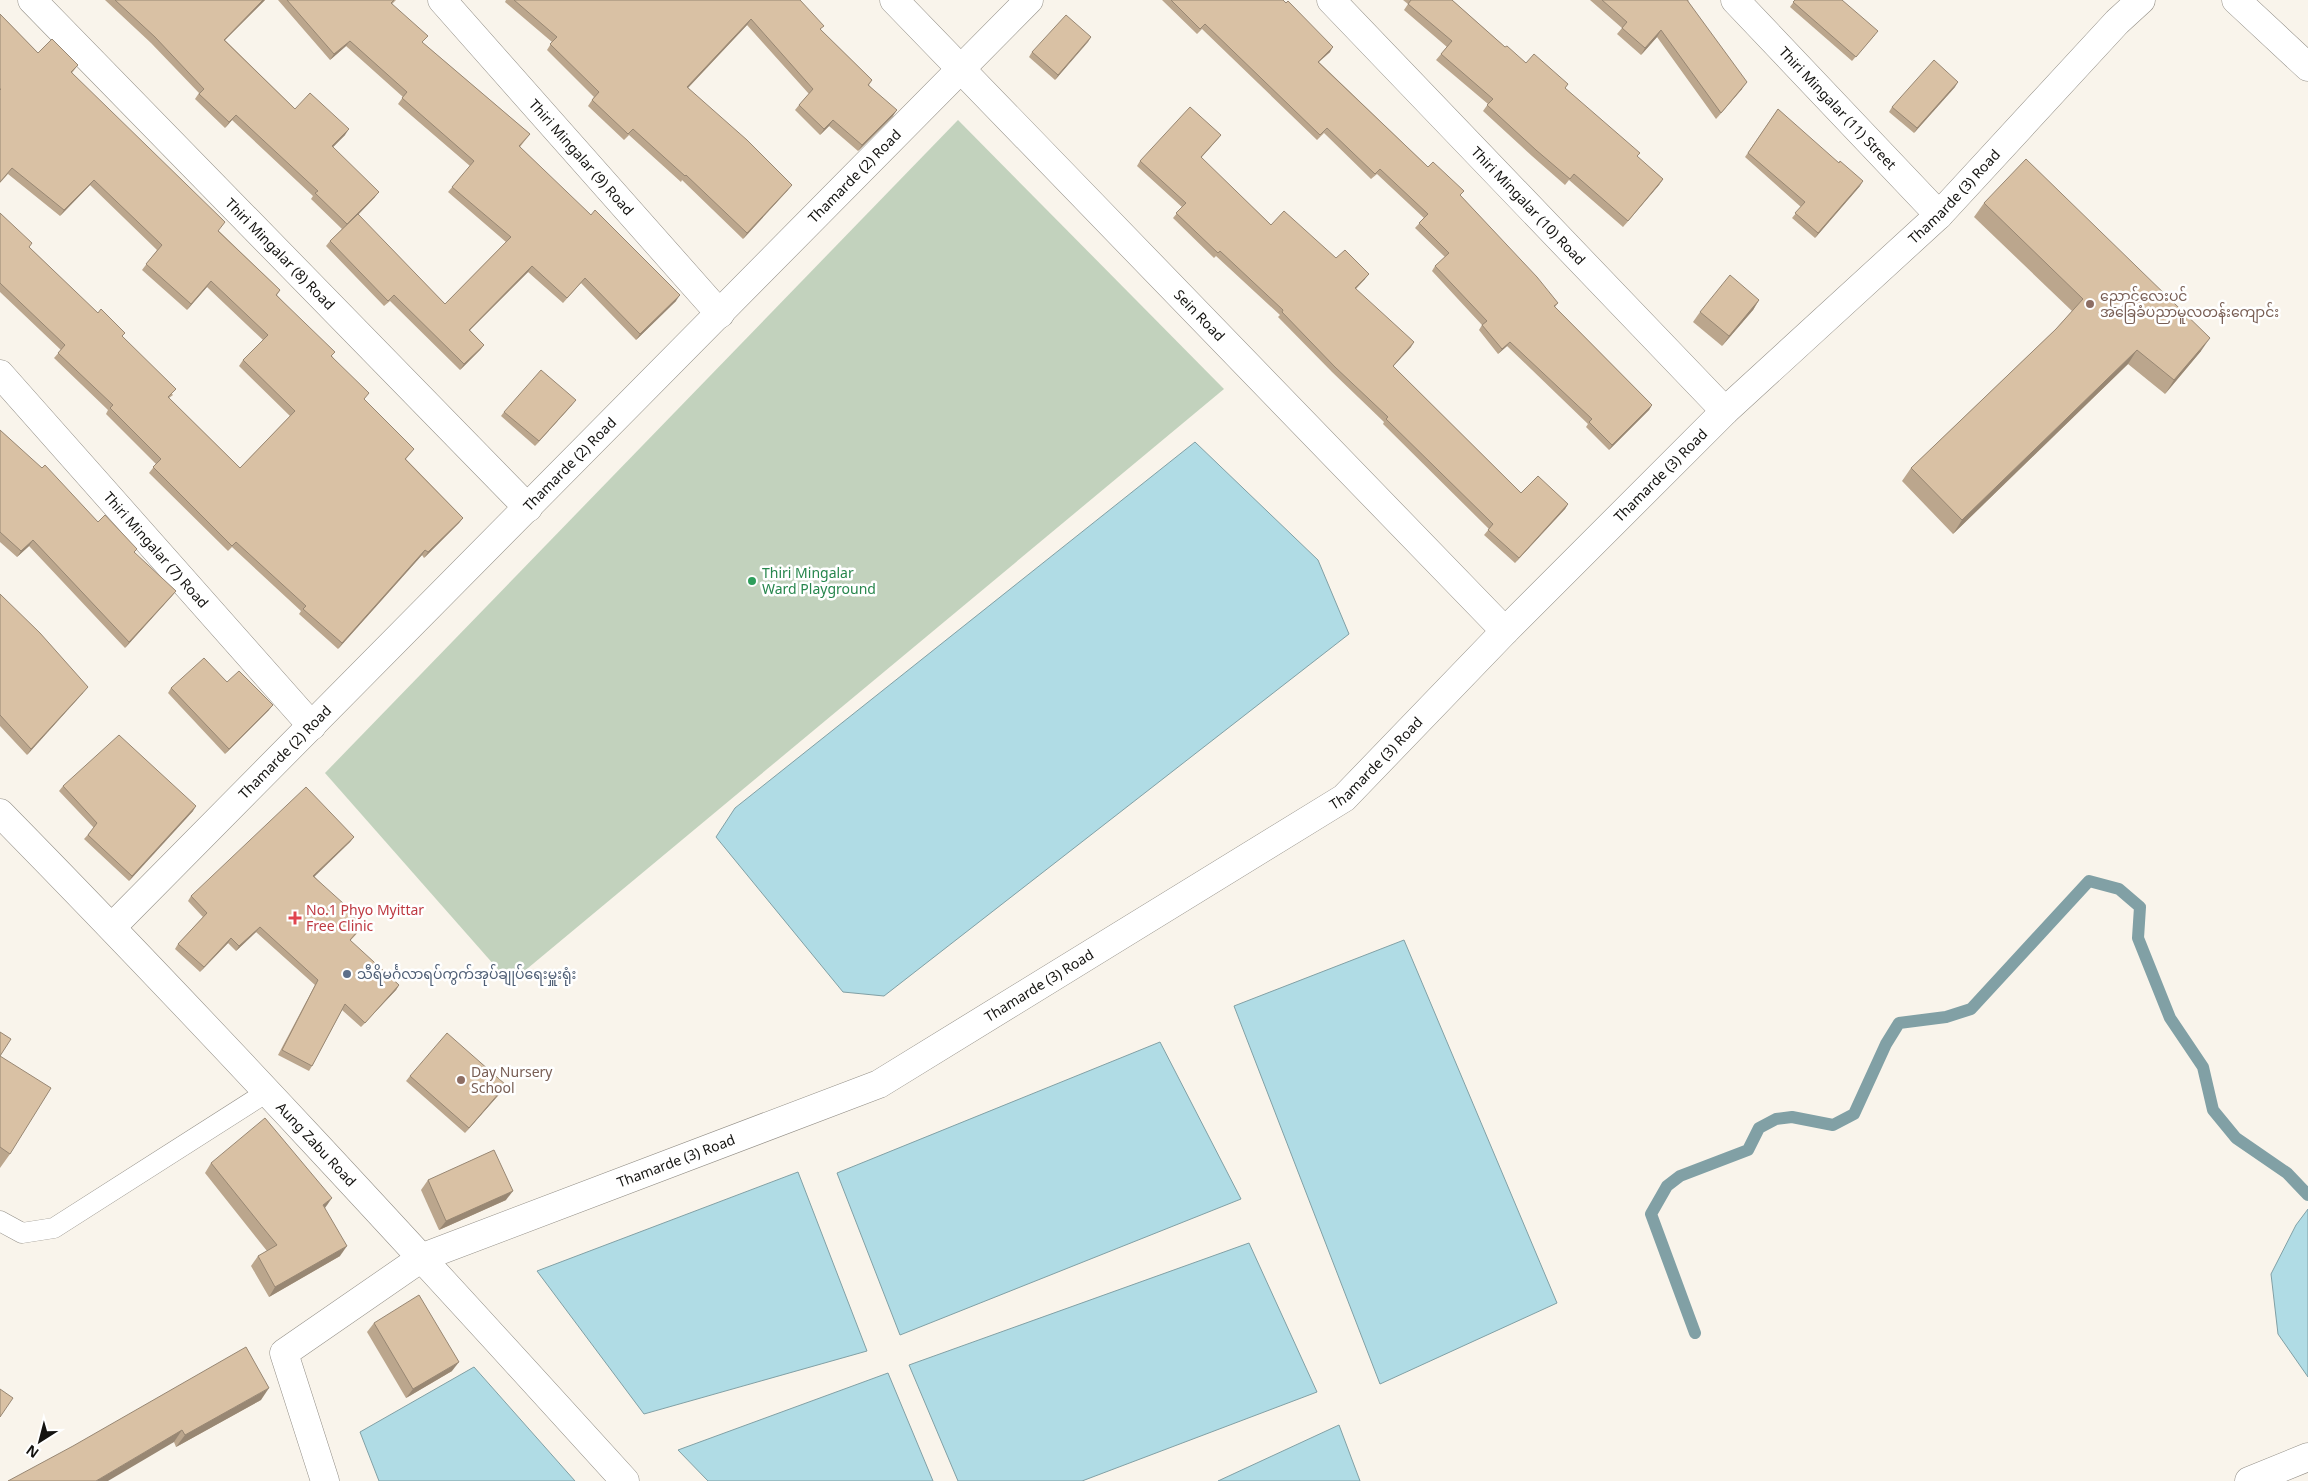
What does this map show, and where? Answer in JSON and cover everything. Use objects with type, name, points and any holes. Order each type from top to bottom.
[{"type":"street","name":"Thiri Mingalar (8) Road","points":[[32,0],[528,508]]},
{"type":"street","name":"Thiri Mingalar (9) Road","points":[[442,0],[720,314]]},
{"type":"street","name":"Sein Road","points":[[894,0],[1505,631]]},
{"type":"street","name":"Thamarde (2) Road","points":[[112,927],[1029,0]]},
{"type":"street","name":"Thiri Mingalar (10) Road","points":[[1331,0],[1725,411]]},
{"type":"street","name":"Thiri Mingalar (11) Street","points":[[1735,0],[1940,215]]},
{"type":"street","name":"Thamarde (3) Road","points":[[324,1481],[284,1353],[423,1257],[879,1084],[1344,798],[1505,631],[1725,411],[1940,215],[2117,22],[2140,0]]},
{"type":"street","points":[[2236,0],[2308,67]]},
{"type":"street","name":"Thiri Mingalar (7) Road","points":[[0,374],[312,726]]},
{"type":"street","name":"Aung Zabu Road","points":[[0,813],[112,927],[423,1257],[625,1481]]},
{"type":"street","points":[[2249,1481],[2308,1457]]},
{"type":"lane","points":[[0,1221],[22,1233],[54,1228],[267,1092]]},
{"type":"green space","name":"Thiri Mingalar Ward Playground","points":[[958,120],[1224,389],[510,983],[325,773]]},
{"type":"water","points":[[1195,442],[1318,560],[1349,634],[884,996],[843,992],[716,837],[735,808]]},
{"type":"water","points":[[1404,940],[1557,1303],[1380,1384],[1234,1006]]},
{"type":"water","points":[[1160,1042],[1241,1199],[900,1335],[837,1173]]},
{"type":"water","points":[[798,1172],[867,1351],[644,1414],[537,1271]]},
{"type":"water","points":[[2308,1209],[2308,1377],[2278,1334],[2271,1274],[2296,1225]]},
{"type":"water","points":[[1249,1243],[1317,1392],[1082,1481],[958,1481],[909,1365]]},
{"type":"water","points":[[474,1367],[575,1481],[379,1481],[360,1432]]},
{"type":"water","points":[[888,1373],[933,1481],[708,1481],[678,1450]]},
{"type":"water","points":[[1339,1425],[1360,1481],[1218,1481]]},
{"type":"building","points":[[115,0],[263,0],[224,40],[295,109],[310,93],[349,129],[332,146],[379,192],[347,224],[315,193],[318,191],[236,115],[229,122],[199,94],[204,89],[155,37]]},
{"type":"building","points":[[287,0],[394,0],[391,3],[428,36],[422,42],[530,134],[519,146],[591,215],[595,210],[680,295],[640,334],[585,278],[567,298],[532,266],[469,330],[484,345],[464,364],[394,295],[388,301],[330,241],[358,214],[445,304],[511,237],[452,187],[474,161],[402,98],[407,92],[350,41],[334,54]]},
{"type":"building","points":[[514,0],[800,0],[824,26],[820,29],[872,80],[868,85],[897,110],[862,145],[833,120],[824,129],[799,105],[813,89],[751,19],[687,87],[747,140],[792,185],[747,233],[686,175],[633,129],[628,134],[592,100],[599,92],[550,44],[557,37]]},
{"type":"building","points":[[1171,0],[1283,0],[1286,3],[1288,1],[1333,47],[1318,62],[1428,167],[1433,162],[1464,191],[1460,195],[1537,277],[1558,303],[1554,306],[1652,405],[1612,445],[1589,422],[1592,419],[1510,342],[1502,349],[1482,325],[1487,321],[1435,266],[1449,253],[1419,223],[1428,214],[1380,169],[1375,174],[1327,128],[1320,135],[1205,24],[1200,29]]},
{"type":"building","points":[[1411,0],[1452,0],[1526,63],[1534,54],[1568,84],[1565,88],[1640,153],[1637,156],[1663,179],[1628,221],[1574,174],[1570,179],[1487,105],[1493,99],[1441,54],[1452,41],[1408,4]]},
{"type":"building","points":[[1602,0],[1687,0],[1747,82],[1721,113],[1661,30],[1645,48],[1622,28],[1627,22]]},
{"type":"building","points":[[1795,0],[1842,0],[1878,31],[1856,57],[1793,2]]},
{"type":"building","points":[[0,14],[38,53],[52,39],[78,65],[71,72],[225,222],[218,231],[280,290],[276,295],[335,352],[331,356],[369,393],[364,399],[414,449],[405,459],[463,518],[428,552],[425,550],[342,643],[303,609],[306,606],[236,542],[232,546],[153,467],[161,459],[110,408],[113,405],[58,353],[65,345],[0,283],[0,213],[32,243],[29,247],[98,313],[101,309],[125,333],[122,336],[176,389],[168,397],[240,468],[295,411],[243,360],[268,335],[211,281],[191,304],[146,264],[162,245],[94,180],[64,210],[12,168],[0,182]]},
{"type":"building","points":[[1066,15],[1091,37],[1058,75],[1032,52]]},
{"type":"building","points":[[1934,60],[1958,82],[1917,128],[1892,107]]},
{"type":"building","points":[[1190,107],[1221,135],[1201,157],[1271,225],[1284,211],[1336,258],[1345,250],[1369,274],[1355,288],[1414,342],[1393,366],[1521,493],[1538,476],[1568,504],[1519,558],[1488,530],[1493,524],[1386,419],[1388,417],[1335,367],[1282,312],[1283,310],[1176,213],[1186,203],[1140,161]]},
{"type":"building","points":[[1778,109],[1839,163],[1840,161],[1863,181],[1818,233],[1795,213],[1805,202],[1748,153]]},
{"type":"building","points":[[2026,159],[2210,338],[2174,380],[2137,350],[1962,520],[1911,468],[2056,329],[2083,299],[1984,203]]},
{"type":"building","points":[[1730,275],[1759,300],[1729,336],[1700,312]]},
{"type":"building","points":[[541,370],[576,400],[539,441],[504,412]]},
{"type":"building","points":[[0,430],[42,468],[45,465],[98,522],[105,515],[137,549],[134,552],[176,591],[129,642],[33,540],[21,551],[0,532]]},
{"type":"building","points":[[0,594],[40,633],[88,687],[31,749],[0,715]]},
{"type":"building","points":[[204,658],[227,682],[239,671],[273,705],[229,749],[171,688]]},
{"type":"building","points":[[119,735],[196,806],[132,876],[88,835],[97,823],[63,786]]},
{"type":"building","points":[[306,787],[354,837],[313,876],[365,923],[350,940],[399,985],[365,1023],[345,1004],[312,1066],[282,1050],[318,980],[260,927],[239,946],[231,938],[204,967],[178,944],[207,913],[191,896]]},
{"type":"building","points":[[0,1032],[11,1039],[0,1056]]},
{"type":"building","points":[[447,1033],[506,1085],[469,1128],[410,1076]]},
{"type":"building","points":[[0,1056],[51,1088],[10,1154],[0,1147]]},
{"type":"building","points":[[265,1118],[332,1198],[323,1205],[347,1246],[275,1287],[258,1256],[277,1245],[211,1163]]},
{"type":"building","points":[[494,1150],[513,1191],[446,1221],[428,1180]]},
{"type":"building","points":[[419,1295],[459,1362],[413,1389],[374,1323]]},
{"type":"building","points":[[246,1347],[269,1388],[185,1435],[182,1430],[96,1481],[8,1481],[73,1446]]},
{"type":"building","points":[[0,1389],[13,1398],[0,1417]]},
{"type":"waterway","points":[[1695,1333],[1651,1214],[1667,1186],[1680,1176],[1748,1150],[1759,1128],[1776,1119],[1792,1117],[1833,1125],[1854,1114],[1886,1044],[1899,1023],[1946,1017],[1971,1009],[2089,881],[2119,889],[2140,907],[2138,938],[2170,1018],[2203,1067],[2213,1110],[2236,1138],[2287,1173],[2308,1195]]},
{"type":"place","name":"ညောင်လေးပင် အခြေခံပညာမူလတန်းကျောင်း","points":[[2090,304]]},
{"type":"place","name":"Thiri Mingalar Ward Playground","points":[[752,581]]},
{"type":"place","name":"No.1 Phyo Myittar Free Clinic","points":[[295,918]]},
{"type":"place","name":"သီရိမင်္ဂလာရပ်ကွက်အုပ်ချုပ်ရေးမှူးရုံး","points":[[347,974]]},
{"type":"place","name":"Day Nursery School","points":[[461,1080]]}]
